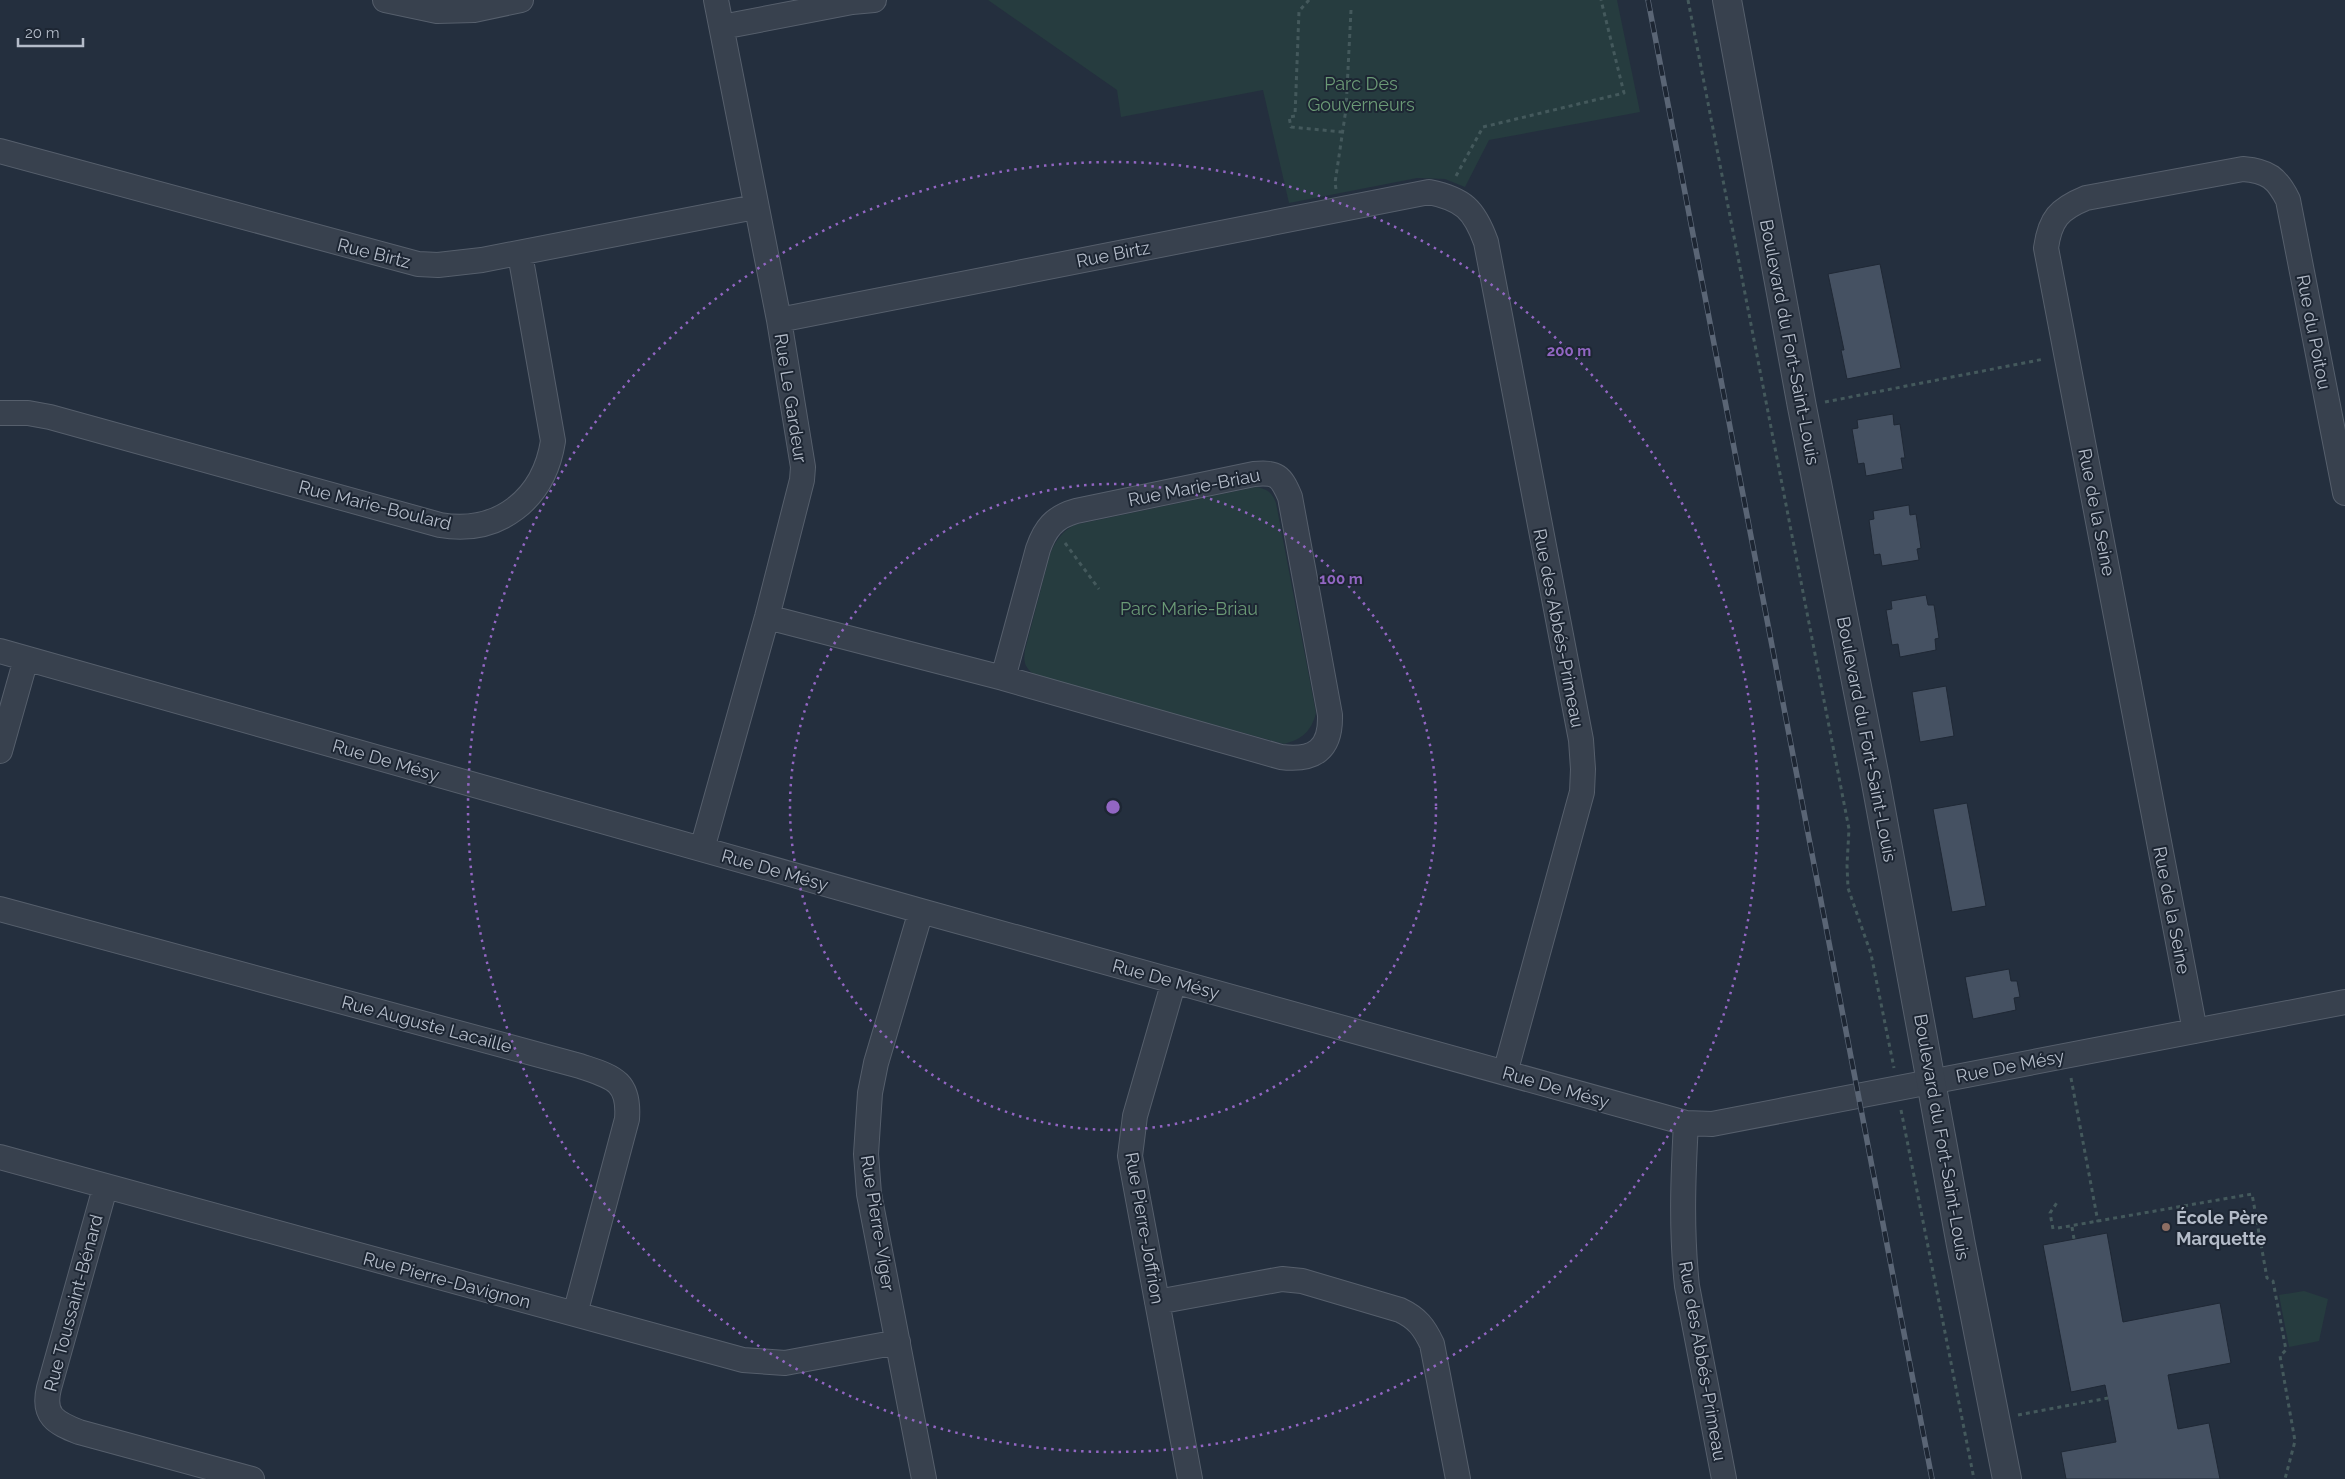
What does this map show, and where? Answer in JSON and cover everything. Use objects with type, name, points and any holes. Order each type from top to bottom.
[{"type":"street","points":[[385,0],[437,12],[474,10],[522,0]]},
{"type":"street","name":"Rue Le Gardeur","points":[[702,849],[767,617],[802,480],[803,467],[779,320],[755,207],[716,0]]},
{"type":"street","points":[[722,27],[852,2],[874,0]]},
{"type":"street","name":"Boulevard du Fort-Saint-Louis","points":[[1727,0],[1802,407],[1858,689],[2007,1479]]},
{"type":"street","name":"Rue Birtz","points":[[0,151],[402,261],[438,265],[520,254],[755,207]]},
{"type":"street","name":"Rue de la Seine","points":[[2195,1031],[2046,248],[2048,231],[2056,215],[2070,204],[2086,198],[2243,168],[2258,170],[2271,176]]},
{"type":"street","name":"Rue du Poitou","points":[[2271,176],[2281,186],[2288,200],[2345,494]]},
{"type":"street","name":"Rue Birtz","points":[[779,320],[1429,192],[1450,190]]},
{"type":"street","name":"Rue des Abbés-Primeau","points":[[1450,190],[1478,220],[1486,242],[1581,740],[1583,769],[1582,792],[1505,1073]]},
{"type":"street","name":"Rue Marie-Boulard","points":[[0,413],[28,413],[50,417],[440,525],[453,527],[481,525],[507,514],[530,496],[546,470],[553,441],[520,254]]},
{"type":"street","name":"Rue Marie-Briau","points":[[767,617],[1003,678],[1281,758],[1296,759],[1310,756],[1322,749],[1328,738],[1330,715],[1290,497],[1285,485],[1279,477],[1269,472],[1254,474],[1076,511],[1056,519],[1042,536],[1003,678]]},
{"type":"street","name":"Rue De Mésy","points":[[0,652],[921,911],[1686,1123],[1712,1124],[2345,1002]]},
{"type":"street","points":[[0,751],[26,659]]},
{"type":"street","name":"Rue Auguste Lacaille","points":[[0,909],[580,1066],[616,1081],[625,1091],[628,1105],[627,1119],[574,1314]]},
{"type":"street","name":"Rue Pierre-Viger","points":[[921,911],[876,1063],[867,1125],[866,1154],[869,1194],[924,1479]]},
{"type":"street","name":"Rue Pierre-Joffrion","points":[[1174,981],[1135,1116],[1130,1142],[1131,1170],[1190,1479]]},
{"type":"street","name":"Rue des Abbés-Primeau","points":[[1686,1123],[1682,1226],[1685,1269],[1724,1479]]},
{"type":"street","name":"Rue Pierre-Davignon","points":[[0,1157],[105,1188],[724,1356],[764,1363],[785,1363],[898,1342]]},
{"type":"street","name":"Rue Toussaint-Bénard","points":[[105,1188],[47,1396],[50,1416],[57,1423],[79,1432],[252,1479]]},
{"type":"street","points":[[1157,1302],[1268,1281],[1294,1279],[1400,1310],[1413,1316],[1424,1328],[1432,1344],[1458,1479]]},
{"type":"path","points":[[1309,0],[1299,11],[1296,116],[1289,117],[1291,127],[1342,132]]},
{"type":"path","points":[[1450,190],[1483,127],[1624,93],[1601,0]]},
{"type":"path","name":"Boulevard du Fort-Saint-Louis","points":[[1688,0],[1849,829],[1848,888],[1871,954],[1894,1070]]},
{"type":"path","points":[[1338,197],[1335,183],[1342,132],[1352,10]]},
{"type":"path","points":[[1824,402],[2052,357]]},
{"type":"path","points":[[1061,539],[1099,589]]},
{"type":"path","points":[[2070,1074],[2098,1222]]},
{"type":"path","name":"Boulevard du Fort-Saint-Louis","points":[[1901,1109],[1974,1479]]},
{"type":"path","points":[[2058,1228],[2252,1194],[2268,1278],[2273,1281],[2286,1350],[2280,1356],[2295,1441],[2285,1479]]},
{"type":"path","points":[[2053,1229],[2050,1213],[2058,1201]]},
{"type":"path","points":[[2072,1227],[2074,1239]]},
{"type":"path","points":[[1995,1419],[2108,1398]]},
{"type":"green space","name":"Parc Des Gouverneurs","points":[[988,0],[1617,0],[1640,112],[1489,140],[1465,187],[1445,179],[1417,178],[1289,203],[1263,90],[1121,117],[1117,90]]},
{"type":"green space","name":"Parc Marie-Briau","points":[[1256,487],[1269,492],[1276,503],[1316,713],[1305,734],[1296,740],[1284,744],[1036,676],[1027,668],[1024,658],[1025,650],[1050,554],[1057,541],[1066,531],[1074,525]]},
{"type":"green space","points":[[2304,1291],[2328,1299],[2319,1341],[2289,1347],[2279,1295]]},
{"type":"building","points":[[1880,264],[1901,368],[1847,379],[1841,350],[1844,350],[1828,274]]},
{"type":"building","points":[[1893,414],[1894,425],[1900,424],[1905,458],[1901,458],[1903,469],[1866,476],[1864,463],[1858,464],[1852,429],[1858,428],[1857,420]]},
{"type":"building","points":[[1909,505],[1910,515],[1916,514],[1921,548],[1917,549],[1919,560],[1882,566],[1880,554],[1874,555],[1869,520],[1874,519],[1873,511]]},
{"type":"building","points":[[1926,595],[1928,605],[1934,605],[1939,638],[1935,639],[1936,650],[1900,657],[1898,644],[1892,645],[1886,610],[1892,609],[1891,601]]},
{"type":"building","points":[[1946,686],[1954,736],[1920,742],[1912,692]]},
{"type":"building","points":[[1967,803],[1986,906],[1952,912],[1933,809]]},
{"type":"building","points":[[2009,969],[2011,981],[2017,981],[2020,997],[2014,998],[2016,1010],[1973,1019],[1965,977]]},
{"type":"building","points":[[2107,1233],[2123,1322],[2220,1303],[2231,1363],[2168,1375],[2178,1429],[2209,1423],[2220,1479],[2066,1479],[2061,1452],[2116,1442],[2105,1385],[2071,1392],[2043,1245]]},
{"type":"railway","points":[[1648,0],[1932,1479]]},
{"type":"place","name":"École Père Marquette","points":[[2166,1227]]}]
